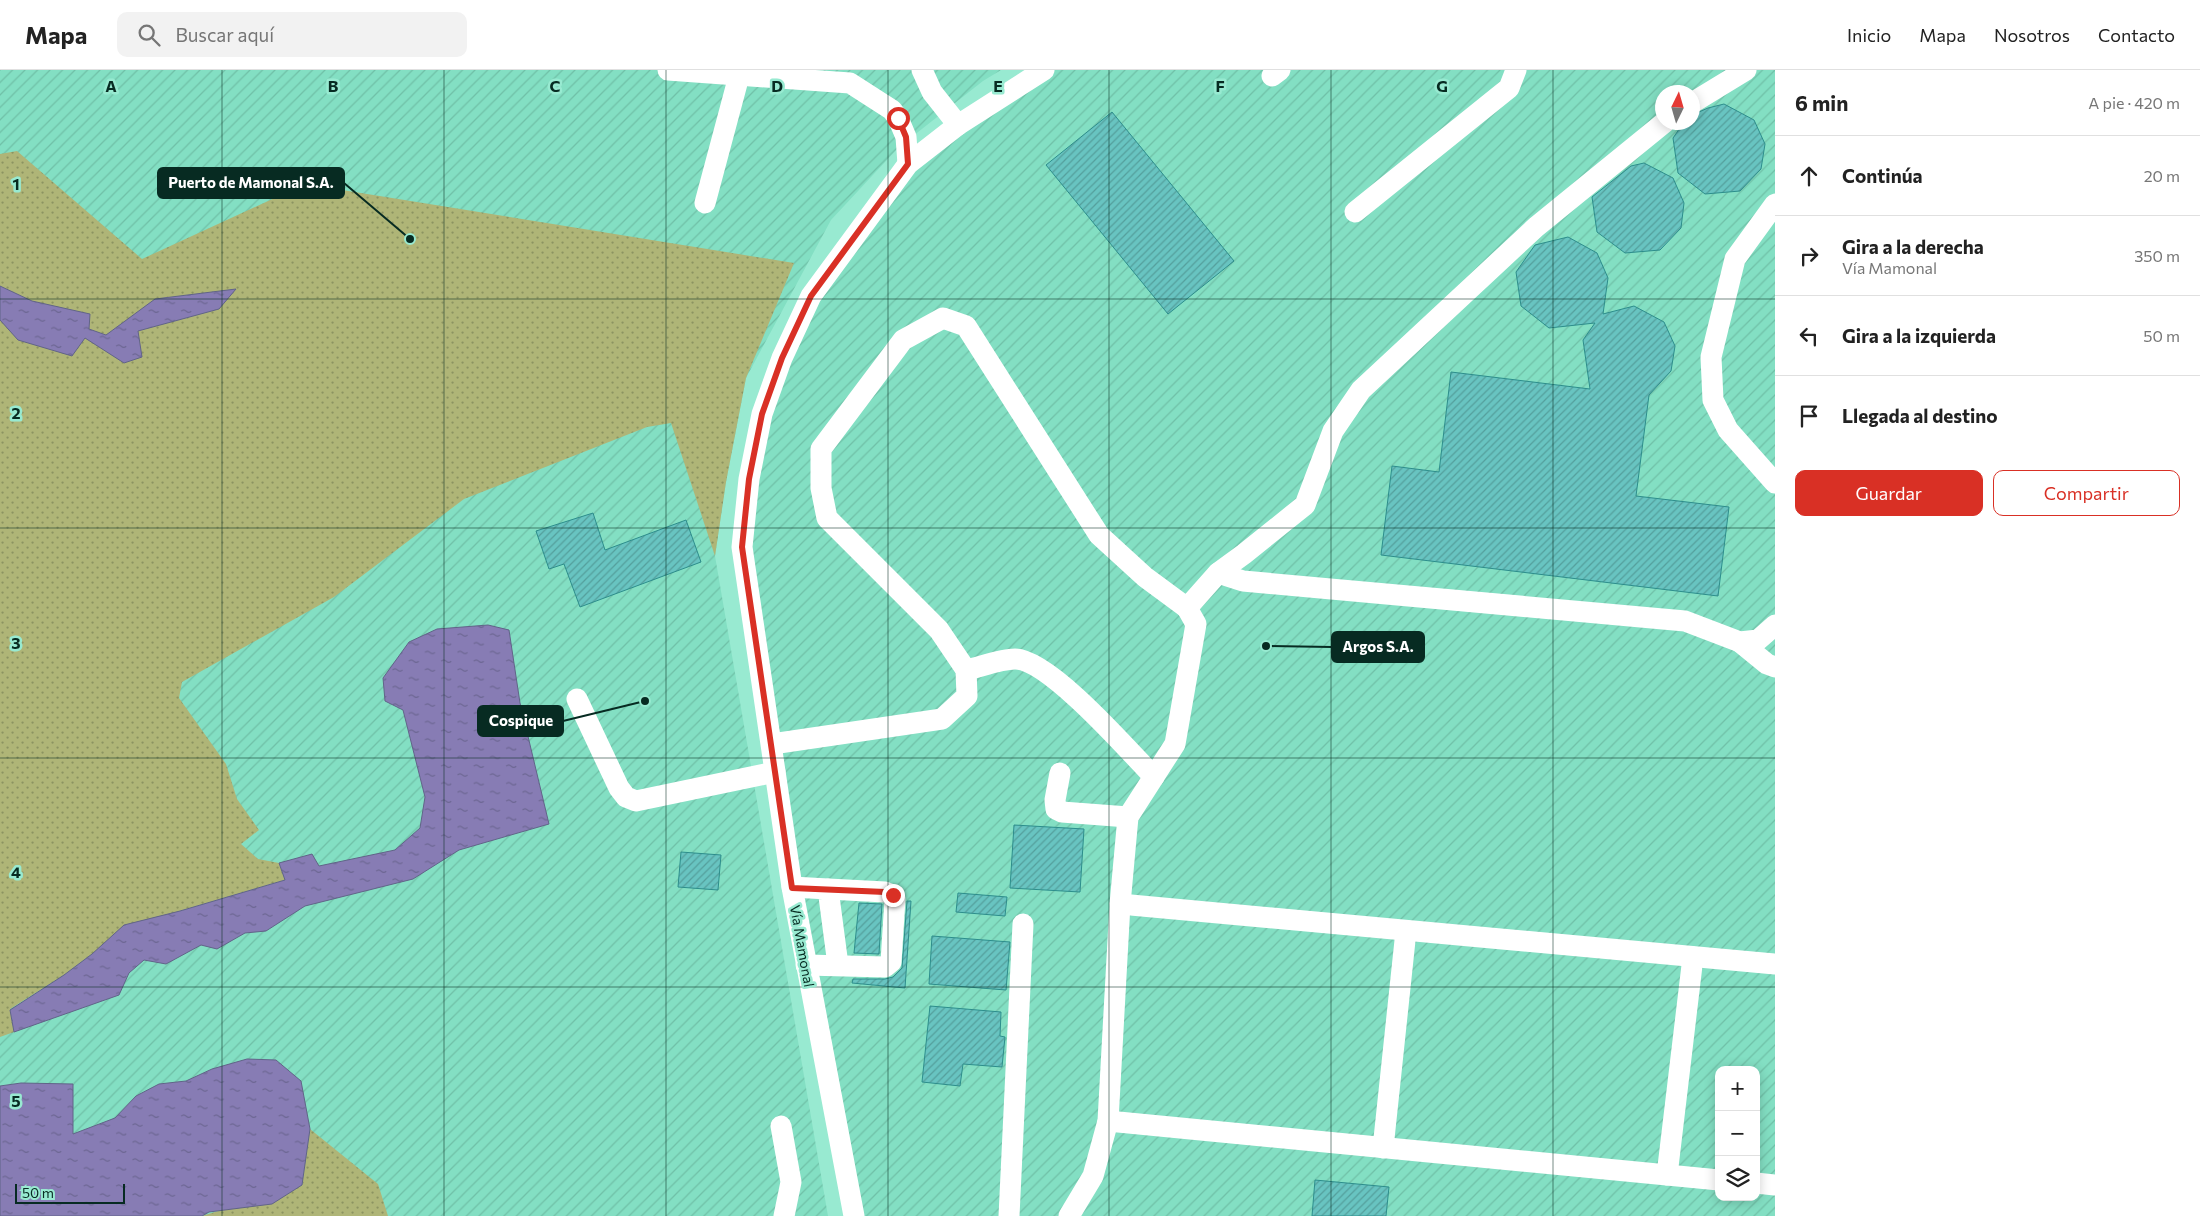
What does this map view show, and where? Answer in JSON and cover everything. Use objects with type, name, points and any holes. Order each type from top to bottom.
[{"type":"street","points":[[668,70],[850,83],[892,110],[898,118],[906,137],[908,164]]},
{"type":"street","points":[[922,70],[932,92],[958,125]]},
{"type":"street","name":"Vía Mamonal","points":[[854,1216],[792,888],[742,547],[749,479],[762,414],[782,358],[811,296],[908,164],[958,125],[1044,70]]},
{"type":"street","points":[[1355,212],[1509,88],[1516,70]]},
{"type":"street","points":[[1700,98],[1746,70]]},
{"type":"street","points":[[705,203],[739,76]]},
{"type":"street","points":[[1187,608],[1218,573],[1305,505],[1333,431],[1361,390],[1536,226],[1655,130]]},
{"type":"street","points":[[1775,204],[1735,259],[1711,357],[1713,400],[1728,430],[1775,483]]},
{"type":"street","points":[[772,744],[942,719],[967,696],[966,670],[939,630],[827,518],[821,488],[822,449],[903,340],[942,318],[966,326],[1099,535],[1145,577],[1187,608],[1196,624],[1175,744],[1128,817],[1120,904],[1108,1121],[1094,1176],[1069,1216]]},
{"type":"street","points":[[1218,573],[1243,581],[1685,621],[1740,642],[1767,664],[1775,667]]},
{"type":"street","points":[[1740,642],[1758,640],[1775,625]]},
{"type":"street","points":[[966,670],[1016,658],[1047,672],[1105,724],[1154,777]]},
{"type":"street","points":[[577,699],[620,788],[626,797],[636,801],[775,772]]},
{"type":"street","points":[[1060,773],[1056,809],[1062,812],[1128,817]]},
{"type":"street","points":[[792,888],[885,892],[893,895],[895,899],[890,964],[886,967],[806,965]]},
{"type":"street","points":[[828,889],[838,965]]},
{"type":"street","points":[[1120,904],[1775,964]]},
{"type":"street","points":[[1009,1216],[1023,924]]},
{"type":"street","points":[[1383,1148],[1406,931]]},
{"type":"street","points":[[1667,1175],[1693,957]]},
{"type":"street","points":[[1108,1121],[1715,1180]]},
{"type":"street","points":[[780,1215],[791,1182],[781,1126]]},
{"type":"street","points":[[1760,1184],[1775,1185]]},
{"type":"shaded area","points":[[0,70],[1001,70],[983,81],[899,147],[831,220],[746,378],[726,482],[715,556],[828,1216],[202,1216],[209,1212],[212,1069],[186,1081],[159,1084],[136,1096],[115,1118],[73,1135],[21,1083],[0,1086]]},
{"type":"shaded area","points":[[1044,70],[1775,70],[1775,1216],[854,1216],[742,547],[782,358],[908,164]]},
{"type":"shaded area","points":[[17,151],[142,259],[305,184],[794,263],[746,378],[726,482],[715,556],[671,423],[647,427],[464,499],[334,597],[182,682],[179,698],[226,764],[237,799],[259,830],[241,844],[258,859],[279,863],[285,880],[180,911],[92,954],[64,975],[10,1009],[14,1032],[0,1037],[0,154]]},
{"type":"shaded area","points":[[310,1129],[378,1184],[388,1216],[202,1216],[302,1185]]},
{"type":"water","points":[[0,286],[32,301],[90,314],[89,329],[106,335],[155,299],[236,289],[219,309],[138,331],[142,357],[124,363],[85,338],[72,356],[18,340],[0,320]]},
{"type":"water","points":[[488,625],[509,630],[520,703],[549,824],[459,850],[413,879],[305,906],[266,931],[245,933],[217,949],[201,945],[166,964],[144,960],[129,973],[119,995],[14,1032],[10,1010],[64,975],[92,954],[124,925],[180,911],[285,880],[279,863],[312,854],[319,866],[395,850],[420,828],[425,797],[403,710],[385,701],[383,678],[409,642],[437,629]]},
{"type":"water","points":[[247,1059],[276,1060],[301,1081],[310,1129],[302,1185],[272,1204],[209,1212],[202,1216],[0,1216],[0,1086],[21,1083],[73,1084],[73,1134],[115,1118],[136,1096],[159,1084],[186,1081],[212,1069]]},
{"type":"building","points":[[1724,104],[1754,120],[1765,144],[1761,169],[1740,191],[1705,194],[1678,173],[1673,138],[1678,130],[1700,130],[1700,112]]},
{"type":"building","points":[[1112,112],[1234,261],[1168,314],[1046,165]]},
{"type":"building","points":[[1644,163],[1673,178],[1684,203],[1681,228],[1660,250],[1625,253],[1597,232],[1592,197],[1631,166]]},
{"type":"building","points":[[1568,237],[1597,253],[1608,278],[1603,314],[1634,306],[1664,322],[1675,346],[1671,371],[1649,395],[1636,496],[1729,507],[1718,596],[1381,555],[1392,466],[1439,472],[1451,372],[1590,389],[1583,340],[1595,323],[1549,328],[1521,306],[1516,272],[1535,245]]},
{"type":"building","points":[[593,513],[605,550],[686,520],[701,562],[580,607],[564,564],[549,569],[536,531]]},
{"type":"building","points":[[1014,825],[1084,829],[1080,892],[1010,888]]},
{"type":"building","points":[[681,852],[721,855],[718,890],[678,887]]},
{"type":"building","points":[[958,893],[1007,897],[1005,916],[956,912]]},
{"type":"building","points":[[907,901],[911,901],[905,988],[852,983],[853,979],[885,979],[893,977],[902,968]]},
{"type":"building","points":[[859,903],[882,904],[879,954],[854,953]]},
{"type":"building","points":[[932,936],[1010,942],[1006,990],[929,984]]},
{"type":"building","points":[[930,1006],[1001,1012],[1000,1036],[1005,1037],[1002,1067],[963,1064],[960,1086],[922,1082]]},
{"type":"building","points":[[1315,1180],[1389,1187],[1386,1216],[1312,1216]]},
{"type":"place","name":"Puerto de Mamonal S.A.","points":[[410,239]]},
{"type":"place","name":"Argos S.A.","points":[[1266,646]]},
{"type":"place","name":"Cospique","points":[[645,701]]},
{"type":"route","points":[[893,895],[885,892],[792,888],[742,547],[749,479],[762,414],[782,358],[811,296],[908,164],[906,137],[898,118]]}]
